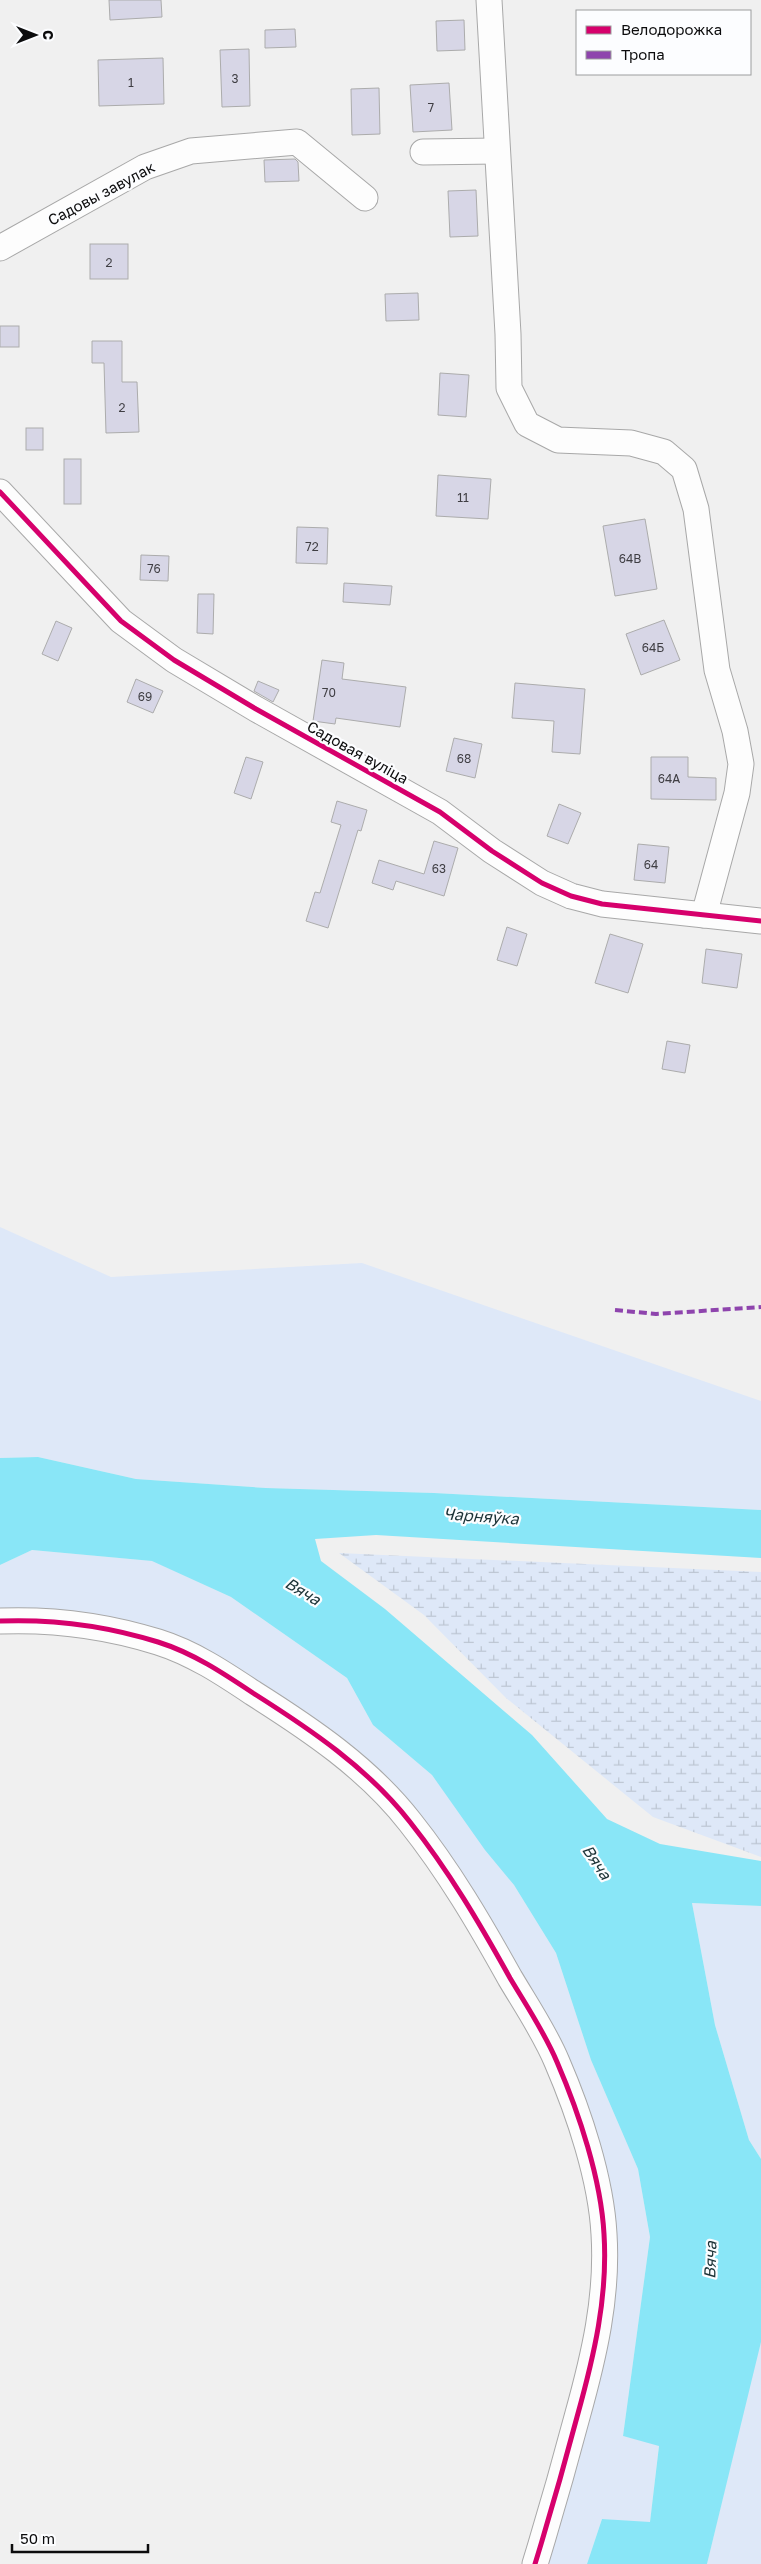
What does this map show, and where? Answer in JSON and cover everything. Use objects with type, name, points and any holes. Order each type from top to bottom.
[{"type":"street","points":[[489,0],[508,334],[509,388],[527,424],[558,440],[631,444],[664,452],[684,469],[696,509],[717,670],[735,731],[741,764],[737,793],[704,915]]},
{"type":"street","name":"Садовы завулак","points":[[0,248],[145,167],[190,151],[297,142],[365,198]]},
{"type":"street","points":[[423,152],[497,151]]},
{"type":"street","name":"Садовая вуліца","points":[[0,492],[121,621],[174,660],[256,709],[440,812],[492,851],[542,883],[572,896],[602,904],[761,921]]},
{"type":"street","points":[[0,1621],[31,1620],[108,1629],[160,1643],[202,1660],[314,1732],[367,1776],[408,1820],[448,1873],[512,1980],[557,2060],[596,2182],[604,2233],[603,2300],[594,2354],[535,2564]]},
{"type":"green space","points":[[0,1227],[111,1277],[362,1263],[761,1401],[761,1510],[434,1493],[266,1488],[136,1479],[38,1457],[0,1458]]},
{"type":"green space","points":[[32,1550],[153,1561],[231,1597],[347,1678],[373,1725],[432,1775],[514,1885],[556,1953],[591,2060],[638,2169],[650,2237],[623,2436],[659,2445],[650,2523],[602,2519],[587,2564],[535,2564],[561,2478],[604,2233],[557,2060],[408,1820],[202,1660],[0,1621],[0,1565]]},
{"type":"green space","points":[[339,1553],[761,1572],[761,1857],[653,1817],[506,1698],[424,1615]]},
{"type":"green space","points":[[692,1903],[761,1906],[761,2159],[749,2140],[715,2025]]},
{"type":"green space","points":[[761,2342],[761,2564],[707,2564],[756,2358]]},
{"type":"water","points":[[38,1457],[136,1479],[266,1488],[434,1493],[761,1510],[761,1558],[376,1535],[315,1539],[321,1561],[385,1609],[532,1735],[607,1819],[660,1844],[761,1861],[761,1906],[692,1903],[715,2025],[749,2140],[761,2159],[761,2342],[707,2564],[587,2564],[602,2519],[650,2522],[659,2446],[623,2436],[650,2237],[638,2169],[591,2060],[556,1953],[514,1885],[485,1850],[432,1775],[373,1725],[347,1678],[231,1597],[152,1561],[32,1550],[0,1565],[0,1458]]},
{"type":"building","points":[[109,0],[161,0],[162,17],[110,20]]},
{"type":"building","points":[[464,20],[465,50],[437,51],[436,21]]},
{"type":"building","points":[[295,29],[296,47],[265,48],[265,30]]},
{"type":"building","points":[[249,49],[250,106],[222,107],[220,50]]},
{"type":"building","points":[[163,58],[164,104],[99,106],[98,60]]},
{"type":"building","points":[[449,83],[452,130],[413,132],[410,85]]},
{"type":"building","points":[[379,88],[380,134],[352,135],[351,89]]},
{"type":"building","points":[[295,159],[298,162],[299,181],[265,182],[264,160]]},
{"type":"building","points":[[476,190],[478,236],[450,237],[448,191]]},
{"type":"building","points":[[90,244],[128,244],[128,279],[90,279]]},
{"type":"building","points":[[418,293],[419,320],[386,321],[385,294]]},
{"type":"building","points":[[0,326],[19,326],[19,347],[0,347]]},
{"type":"building","points":[[92,341],[122,341],[122,382],[137,382],[139,432],[106,433],[104,363],[92,363]]},
{"type":"building","points":[[440,373],[469,375],[466,417],[438,415]]},
{"type":"building","points":[[26,428],[43,428],[43,450],[26,450]]},
{"type":"building","points":[[64,459],[81,459],[81,504],[64,504]]},
{"type":"building","points":[[438,475],[491,479],[488,519],[436,516]]},
{"type":"building","points":[[645,519],[657,589],[615,596],[603,526]]},
{"type":"building","points":[[297,527],[328,528],[327,564],[296,563]]},
{"type":"building","points":[[141,555],[169,556],[168,581],[140,580]]},
{"type":"building","points":[[344,583],[392,586],[390,605],[343,602]]},
{"type":"building","points":[[198,594],[214,594],[213,634],[197,633]]},
{"type":"building","points":[[664,620],[680,660],[641,675],[626,634]]},
{"type":"building","points":[[56,621],[72,628],[58,661],[42,654]]},
{"type":"building","points":[[322,660],[344,663],[342,679],[406,687],[400,727],[336,718],[335,724],[313,721]]},
{"type":"building","points":[[136,679],[163,691],[153,713],[127,702]]},
{"type":"building","points":[[258,681],[279,690],[273,702],[254,691]]},
{"type":"building","points":[[515,683],[585,689],[580,754],[552,752],[554,721],[512,718]]},
{"type":"building","points":[[454,738],[482,744],[475,778],[446,771]]},
{"type":"building","points":[[246,757],[263,762],[251,799],[234,793]]},
{"type":"building","points":[[651,757],[688,757],[688,777],[716,778],[716,800],[651,799]]},
{"type":"building","points":[[337,801],[367,810],[361,831],[358,830],[328,928],[306,921],[315,892],[320,893],[341,825],[331,822]]},
{"type":"building","points":[[559,804],[581,813],[568,844],[547,836]]},
{"type":"building","points":[[434,841],[458,848],[444,896],[396,881],[393,890],[372,883],[379,860],[424,874]]},
{"type":"building","points":[[638,844],[669,847],[665,883],[634,880]]},
{"type":"building","points":[[507,927],[527,934],[517,966],[497,960]]},
{"type":"building","points":[[610,934],[643,944],[628,993],[595,983]]},
{"type":"building","points":[[706,949],[742,954],[737,988],[702,983]]},
{"type":"building","points":[[667,1041],[690,1045],[685,1073],[662,1069]]},
{"type":"marked path","points":[[615,1310],[656,1314],[761,1307]]},
{"type":"cycle path","points":[[0,492],[121,621],[174,660],[256,709],[440,812],[492,851],[542,883],[571,896],[602,904],[761,921]]},
{"type":"cycle path","points":[[0,1621],[40,1621],[80,1625],[139,1636],[158,1642],[207,1664],[317,1735],[376,1784],[410,1822],[438,1859],[463,1898],[541,2030],[565,2082],[588,2147],[602,2213],[605,2257],[602,2304],[589,2372],[535,2564]]},
{"type":"water label","name":"Чарняўка","points":[[481,1516]]},
{"type":"water label","name":"Вяча","points":[[303,1591]]},
{"type":"water label","name":"Вяча","points":[[597,1862]]},
{"type":"water label","name":"Вяча","points":[[710,2260]]}]
